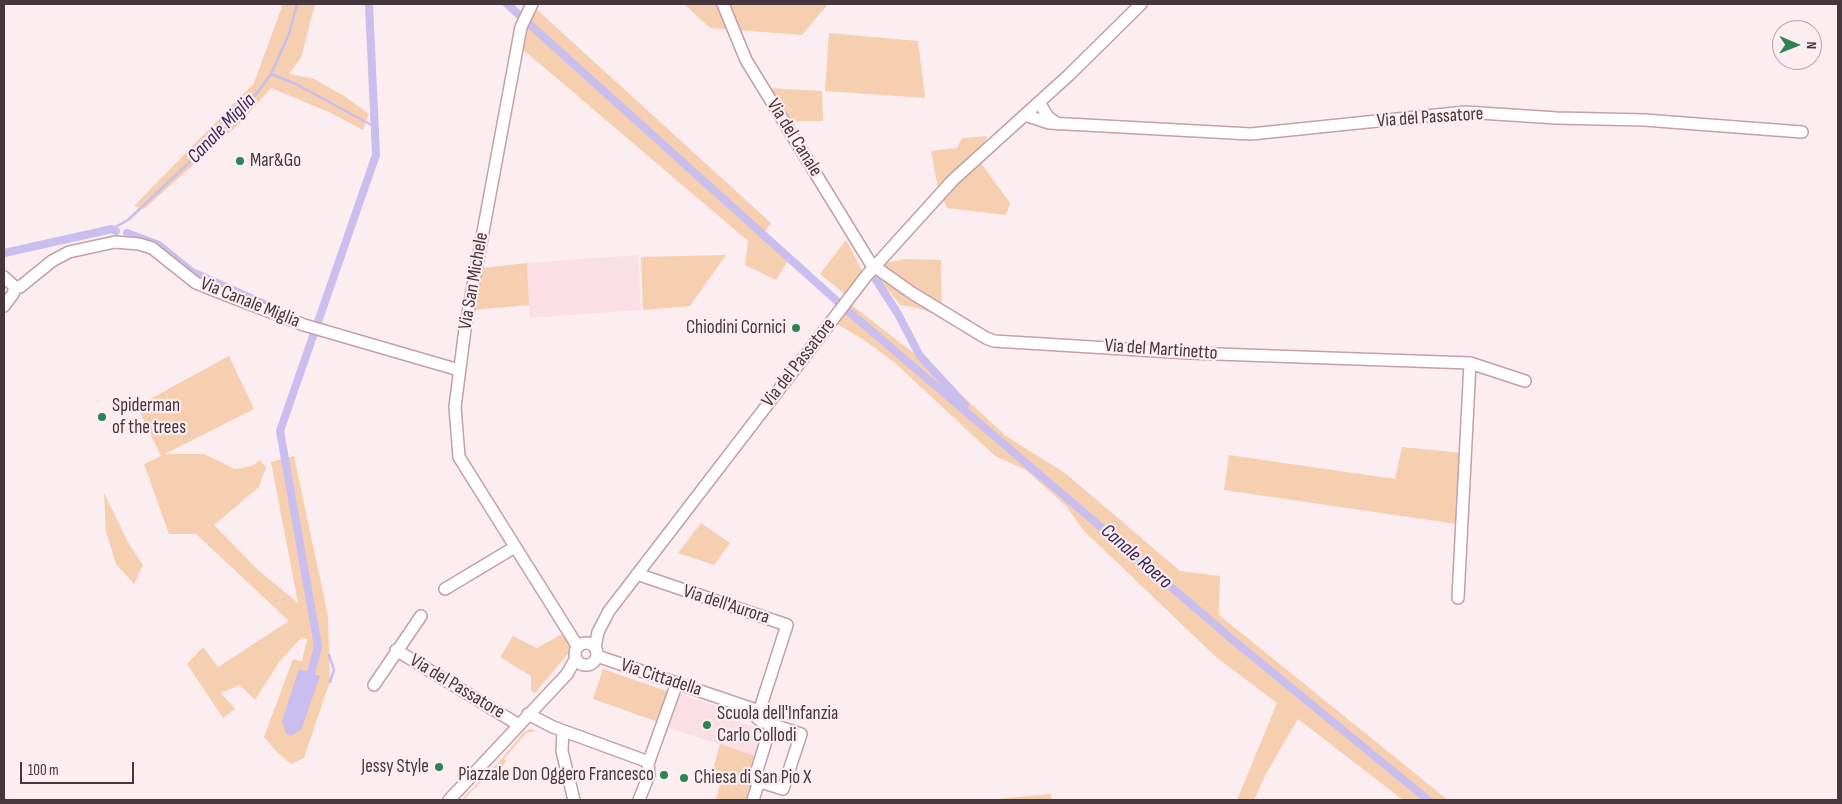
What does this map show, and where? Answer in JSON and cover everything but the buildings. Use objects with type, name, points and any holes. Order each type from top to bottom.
[{"type":"street","name":"Via San Michele","points":[[532,4],[525,19],[481,242],[459,370],[455,407],[459,457],[515,547],[586,653]]},
{"type":"street","name":"Via del Canale","points":[[723,4],[746,60],[874,267]]},
{"type":"street","name":"Via del Passatore","points":[[449,800],[482,767],[528,714],[586,653],[609,611],[874,267],[953,180],[1040,102],[1141,4]]},
{"type":"street","points":[[1040,102],[1048,117],[1058,124]]},
{"type":"street","name":"Via del Passatore","points":[[1025,115],[1058,124],[1251,134],[1465,112],[1557,118],[1644,120],[1802,132]]},
{"type":"street","name":"Via Canale Miglia","points":[[15,287],[25,284],[52,261],[69,252],[115,242],[139,244],[158,252],[196,282],[316,328],[459,370]]},
{"type":"street","name":"Via del Martinetto","points":[[874,267],[912,293],[994,341],[1189,353],[1470,364],[1525,381]]},
{"type":"street","points":[[4,277],[15,287],[13,294],[4,306]]},
{"type":"street","points":[[1458,598],[1470,364]]},
{"type":"street","points":[[446,589],[515,547]]},
{"type":"street","name":"Via dell'Aurora","points":[[637,574],[787,625],[759,711]]},
{"type":"street","name":"Via del Passatore","points":[[374,685],[396,650],[422,616]]},
{"type":"street","name":"Via del Passatore","points":[[396,650],[519,724]]},
{"type":"street","name":"Via Cittadella","points":[[586,653],[759,711],[757,718],[801,734],[783,789],[759,781]]},
{"type":"street","points":[[639,800],[649,775],[648,764],[676,683]]},
{"type":"street","points":[[528,714],[563,731],[642,760],[648,764]]},
{"type":"street","points":[[753,800],[759,781],[754,780],[772,725]]},
{"type":"street","points":[[563,731],[562,750],[574,800]]},
{"type":"shaded area","points":[[283,4],[315,4],[301,58],[289,74],[314,79],[344,96],[369,114],[363,130],[329,112],[271,88],[239,124],[144,209],[134,206],[254,83]]},
{"type":"shaded area","points":[[684,4],[828,4],[802,35],[710,28]]},
{"type":"shaded area","points":[[534,7],[771,223],[761,236],[789,259],[776,280],[745,265],[748,241],[520,47],[523,29]]},
{"type":"shaded area","points":[[829,33],[918,41],[924,98],[825,91]]},
{"type":"shaded area","points":[[768,88],[822,91],[823,121],[790,121]]},
{"type":"shaded area","points":[[987,136],[978,159],[1010,203],[1006,215],[947,208],[938,189],[931,151],[957,148],[962,138]]},
{"type":"shaded area","points":[[846,240],[862,270],[845,294],[820,274]]},
{"type":"shaded area","points":[[638,255],[641,310],[530,318],[527,263]]},
{"type":"shaded area","points":[[726,255],[690,306],[643,310],[641,257]]},
{"type":"shaded area","points":[[904,259],[941,260],[942,316],[900,305],[877,276],[887,263]]},
{"type":"shaded area","points":[[527,263],[529,305],[473,310],[482,268]]},
{"type":"shaded area","points":[[849,303],[929,365],[1006,436],[1065,473],[1180,571],[1220,576],[1219,615],[1448,800],[1403,800],[1298,719],[1267,772],[1254,800],[1237,800],[1277,703],[1216,657],[1083,530],[1066,506],[1026,470],[995,456],[895,363],[864,340],[834,322]]},
{"type":"shaded area","points":[[229,356],[254,409],[165,454],[204,454],[235,469],[252,466],[260,460],[266,467],[259,487],[214,525],[258,570],[298,603],[271,462],[294,456],[328,616],[330,681],[304,758],[291,764],[264,737],[293,659],[302,661],[307,639],[301,638],[280,661],[255,700],[240,685],[221,693],[235,709],[223,718],[187,664],[203,647],[218,667],[289,621],[196,534],[169,534],[144,464],[161,456],[137,406]]},
{"type":"shaded area","points":[[1402,447],[1461,453],[1456,524],[1224,490],[1229,455],[1395,479]]},
{"type":"shaded area","points":[[104,493],[129,544],[143,565],[134,584],[116,564],[106,532]]},
{"type":"shaded area","points":[[701,523],[730,543],[714,565],[678,553]]},
{"type":"shaded area","points":[[564,633],[572,649],[535,693],[531,691],[531,676],[500,657],[513,636],[537,648]]},
{"type":"shaded area","points":[[299,669],[320,676],[301,730],[291,736],[286,734],[282,721]]},
{"type":"shaded area","points":[[603,669],[669,692],[658,722],[593,699]]},
{"type":"shaded area","name":"Scuola dell'Infanzia Carlo Collodi","points":[[677,693],[737,713],[739,715],[739,722],[764,730],[755,756],[666,727]]},
{"type":"shaded area","points":[[530,729],[537,731],[526,733],[504,759],[506,761],[499,773],[494,769],[464,799],[524,732]]},
{"type":"shaded area","points":[[720,744],[755,756],[747,783],[754,785],[748,800],[716,800],[720,784],[727,776],[717,775],[713,769]]},
{"type":"shaded area","points":[[1051,794],[1052,800],[985,800]]},
{"type":"waterway","name":"Canale Miglia","points":[[112,229],[128,220],[243,112],[271,74],[289,34],[297,4]]},
{"type":"waterway","points":[[311,673],[318,646],[280,431],[376,155],[369,4]]},
{"type":"waterway","points":[[507,4],[838,302]]},
{"type":"waterway","points":[[271,74],[296,84],[375,127]]},
{"type":"waterway","points":[[4,253],[112,229],[116,231]]},
{"type":"waterway","points":[[127,233],[159,245],[192,272],[271,307]]},
{"type":"waterway","points":[[873,275],[898,314],[920,356],[965,405]]},
{"type":"waterway","name":"Canale Roero","points":[[847,310],[1233,640],[1428,800]]},
{"type":"waterway","points":[[329,655],[334,670],[330,682]]},
{"type":"place","name":"Mar&Go","points":[[240,161]]},
{"type":"place","name":"Chiodini Cornici","points":[[796,328]]},
{"type":"place","name":"Spiderman of the trees","points":[[102,417]]},
{"type":"place","name":"Scuola dell'Infanzia Carlo Collodi","points":[[707,725]]},
{"type":"place","name":"Jessy Style","points":[[439,767]]},
{"type":"place","name":"Piazzale Don Oggero Francesco","points":[[664,775]]},
{"type":"place","name":"Chiesa di San Pio X","points":[[684,778]]}]
